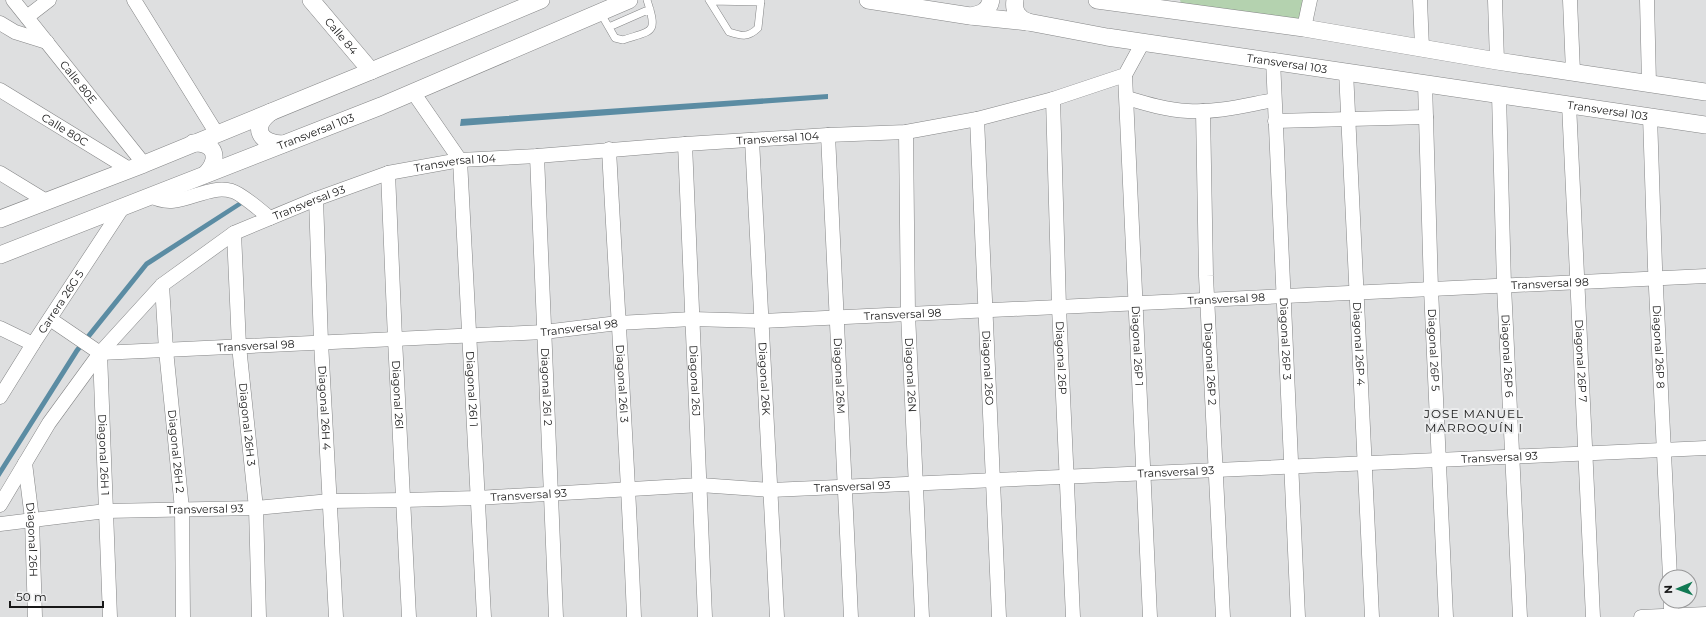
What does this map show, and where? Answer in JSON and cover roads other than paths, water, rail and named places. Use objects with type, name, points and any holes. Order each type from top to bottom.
[{"type":"street","name":"Calle 80E","points":[[12,0],[46,42],[136,166]]},
{"type":"street","points":[[27,17],[49,0]]},
{"type":"street","points":[[134,0],[217,134]]},
{"type":"street","name":"Calle 84","points":[[311,0],[371,71]]},
{"type":"street","points":[[0,219],[217,134],[541,0]]},
{"type":"street","name":"Transversal 103","points":[[0,255],[413,92],[628,0]]},
{"type":"street","name":"Transversal 103","points":[[868,0],[970,16],[1028,22],[1143,42],[1706,125]]},
{"type":"street","points":[[970,16],[986,11],[991,0]]},
{"type":"street","points":[[1015,0],[1017,14],[1020,18],[1028,22]]},
{"type":"street","points":[[1098,0],[1176,6],[1497,61],[1706,92]]},
{"type":"street","points":[[1304,28],[1310,0]]},
{"type":"street","points":[[1420,0],[1422,48]]},
{"type":"street","points":[[1495,0],[1497,61]]},
{"type":"street","points":[[1570,0],[1573,72]]},
{"type":"street","points":[[1647,0],[1649,83]]},
{"type":"street","points":[[0,22],[15,32],[46,42]]},
{"type":"street","points":[[1125,75],[1143,42]]},
{"type":"street","name":"Diagonal 26P 3","points":[[1273,60],[1282,296],[1298,617]]},
{"type":"street","name":"Diagonal 26P 4","points":[[1346,71],[1372,617]]},
{"type":"street","name":"Diagonal 26P 1","points":[[1125,75],[1150,617]]},
{"type":"street","name":"Transversal 104","points":[[388,173],[460,160],[537,156],[685,144],[828,135],[906,132],[977,119],[1053,99],[1125,75]]},
{"type":"street","name":"Diagonal 26P 5","points":[[1425,83],[1431,289],[1446,617]]},
{"type":"street","name":"Calle 80C","points":[[0,90],[136,166]]},
{"type":"street","points":[[413,92],[460,160]]},
{"type":"street","name":"Diagonal 26P 6","points":[[1499,94],[1504,286],[1520,617]]},
{"type":"street","points":[[1127,98],[1164,108],[1189,111],[1224,109],[1274,100]]},
{"type":"street","name":"Diagonal 26P","points":[[1053,99],[1059,307],[1073,617]]},
{"type":"street","name":"Diagonal 26P 7","points":[[1569,104],[1593,617]]},
{"type":"street","name":"Diagonal 26P 2","points":[[1203,110],[1208,300],[1223,617]]},
{"type":"street","points":[[271,112],[266,115],[261,123],[260,134],[269,142],[283,144]]},
{"type":"street","name":"Diagonal 26P 8","points":[[1650,116],[1655,278],[1670,569]]},
{"type":"street","points":[[1275,121],[1426,117]]},
{"type":"street","name":"Diagonal 26O","points":[[977,119],[999,617]]},
{"type":"street","name":"Diagonal 26N","points":[[906,132],[908,314],[922,617]]},
{"type":"street","name":"Diagonal 26M","points":[[828,135],[851,617]]},
{"type":"street","name":"Diagonal 26K","points":[[752,140],[777,617]]},
{"type":"street","points":[[194,143],[206,144],[210,146],[213,152],[213,164],[206,174]]},
{"type":"street","name":"Diagonal 26J","points":[[685,144],[705,617]]},
{"type":"street","name":"Diagonal 26I 3","points":[[609,150],[618,323],[629,489],[634,617]]},
{"type":"street","name":"Diagonal 26I 2","points":[[537,156],[556,617]]},
{"type":"street","name":"Diagonal 26I 1","points":[[460,160],[484,617]]},
{"type":"street","points":[[0,173],[46,201]]},
{"type":"street","name":"Transversal 93","points":[[0,505],[48,423],[96,351],[162,285],[234,233],[316,199],[388,173]]},
{"type":"street","name":"Diagonal 26I","points":[[388,173],[394,339],[404,500],[409,617]]},
{"type":"street","points":[[151,196],[169,202],[223,189],[234,191],[270,218]]},
{"type":"street","name":"Diagonal 26H 4","points":[[316,199],[321,342],[336,617]]},
{"type":"street","name":"Carrera 26G 5","points":[[0,397],[123,207]]},
{"type":"street","name":"Diagonal 26H 3","points":[[234,233],[239,346],[256,508],[259,617]]},
{"type":"street","name":"Transversal 98","points":[[96,351],[166,350],[544,332],[618,323],[692,319],[762,321],[837,318],[1706,276]]},
{"type":"street","name":"Diagonal 26H 2","points":[[162,285],[166,350],[182,510],[183,617]]},
{"type":"street","points":[[50,319],[96,351]]},
{"type":"street","points":[[0,328],[33,344]]},
{"type":"street","name":"Diagonal 26H 1","points":[[96,351],[106,511],[110,617]]},
{"type":"street","name":"Transversal 93","points":[[0,524],[106,511],[256,508],[330,501],[477,498],[700,485],[771,490],[1706,448]]},
{"type":"street","name":"Diagonal 26H","points":[[25,463],[32,519],[35,617]]},
{"type":"street","points":[[1641,617],[1706,614]]},
{"type":"lane","points":[[600,12],[616,38],[623,40],[650,30],[654,25],[647,0]]},
{"type":"lane","points":[[710,0],[761,1],[758,28],[754,32],[742,36],[729,32],[710,0]]},
{"type":"lane","points":[[609,27],[650,9]]},
{"type":"water","points":[[828,94],[828,99],[460,126],[461,119]]},
{"type":"water","points":[[240,201],[242,205],[148,266],[79,352],[0,477],[0,468],[75,349],[145,262]]},
{"type":"district","name":"JOSE MANUEL MARROQUÍN I","points":[[1474,421]]}]
